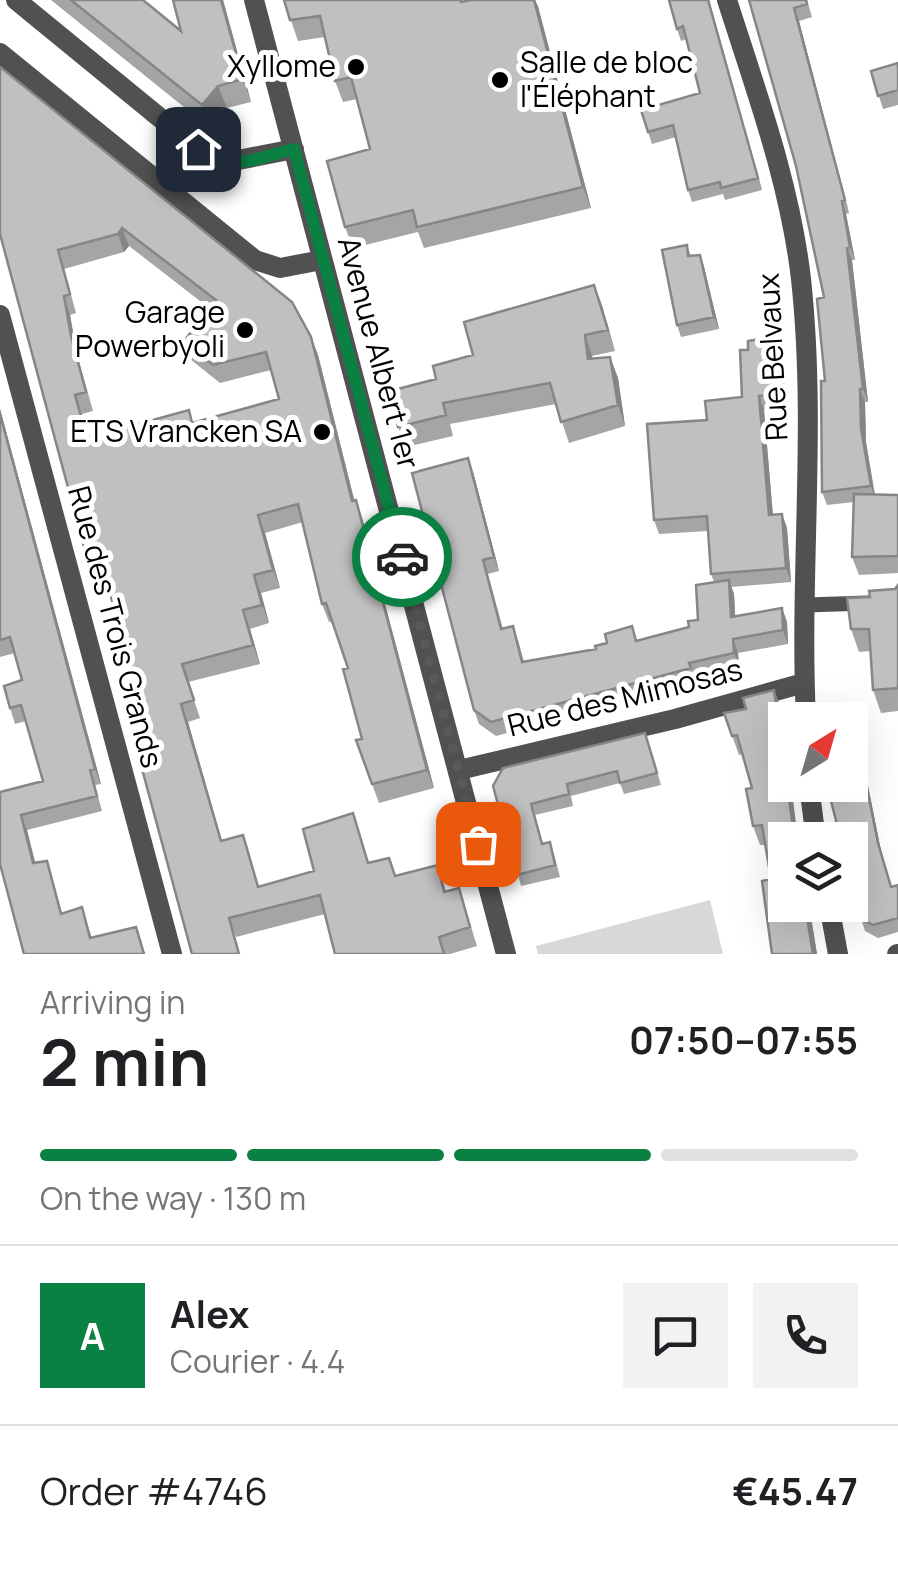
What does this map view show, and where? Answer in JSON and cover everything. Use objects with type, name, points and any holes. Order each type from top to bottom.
[{"type":"street","points":[[16,0],[213,158],[234,164],[294,149]]},
{"type":"street","name":"Avenue Albert 1er","points":[[254,0],[506,954]]},
{"type":"street","name":"Rue Belvaux","points":[[727,0],[780,166],[800,278],[809,419],[805,702]]},
{"type":"street","points":[[0,53],[255,260],[280,268],[322,260]]},
{"type":"street","name":"Rue des Trois Grands","points":[[0,316],[172,954]]},
{"type":"street","name":"Rue des Mimosas","points":[[459,770],[675,719],[804,683]]},
{"type":"street","points":[[831,922],[838,954]]},
{"type":"lane","points":[[806,605],[898,602]]},
{"type":"shaded area","points":[[710,900],[723,954],[538,954],[536,946]]},
{"type":"building","points":[[71,0],[143,0],[181,31],[173,0],[221,0],[243,79],[218,86],[202,105]]},
{"type":"building","points":[[284,0],[534,0],[583,187],[417,227],[413,210],[345,227],[327,161],[370,149],[351,77],[335,81],[320,16],[290,20]]},
{"type":"building","points":[[669,0],[708,0],[758,178],[721,188],[720,182],[688,190],[673,125],[648,132],[641,110],[700,93],[683,26],[677,29]]},
{"type":"building","points":[[749,0],[806,0],[807,4],[794,8],[845,200],[842,201],[863,389],[861,429],[871,486],[822,492],[821,381],[825,381],[817,299],[824,297],[796,166]]},
{"type":"building","points":[[898,63],[898,90],[878,96],[871,71]]},
{"type":"building","points":[[0,67],[292,302],[311,337],[427,770],[372,784],[356,740],[362,739],[343,669],[348,668],[326,603],[322,604],[298,504],[258,515],[273,570],[254,575],[262,605],[243,610],[253,645],[182,664],[194,700],[181,704],[221,841],[243,835],[258,887],[314,871],[303,829],[353,813],[368,863],[389,858],[395,876],[438,865],[444,892],[459,888],[470,927],[439,937],[444,954],[335,954],[320,895],[229,918],[239,954],[192,954],[118,680],[132,677],[101,559],[88,562],[0,234]],"holes":[[[122,228],[216,300],[184,341],[213,365],[266,352],[279,399],[192,423],[189,410],[87,438],[75,395],[86,392],[71,336],[64,296],[70,294],[58,250],[118,234]]]},
{"type":"building","points":[[687,245],[688,256],[700,255],[714,317],[677,325],[662,250]]},
{"type":"building","points":[[594,285],[608,330],[585,335],[588,359],[610,357],[618,405],[561,422],[550,383],[443,403],[446,415],[398,427],[390,391],[436,379],[433,366],[473,355],[464,322]]},
{"type":"building","points":[[778,336],[780,394],[759,396],[769,515],[782,514],[786,568],[711,574],[707,516],[654,520],[647,424],[707,420],[705,401],[742,397],[740,350],[748,350],[748,341]]},
{"type":"building","points":[[0,414],[95,769],[90,770],[97,796],[21,815],[33,863],[47,861],[61,914],[82,907],[90,938],[136,927],[144,954],[24,954],[0,864],[0,792],[43,781],[21,705],[10,708],[4,686],[22,680],[10,637],[0,640]]},
{"type":"building","points":[[468,458],[494,557],[483,560],[501,629],[513,626],[522,662],[596,649],[595,646],[607,643],[605,634],[632,626],[636,641],[689,627],[688,621],[698,620],[696,585],[729,580],[731,617],[782,608],[783,630],[733,639],[734,653],[689,663],[691,668],[491,722],[474,710],[412,473]]},
{"type":"building","points":[[854,494],[898,495],[898,556],[852,557]]},
{"type":"building","points":[[898,585],[898,688],[873,690],[869,629],[851,629],[847,598],[870,597],[869,591],[895,589]]},
{"type":"building","points":[[774,690],[776,702],[768,702],[768,802],[789,802],[792,822],[768,822],[768,861],[762,825],[753,826],[746,789],[752,788],[737,735],[732,736],[724,713],[746,709],[743,698]]},
{"type":"building","points":[[645,733],[657,773],[620,783],[617,771],[567,784],[569,794],[531,804],[542,844],[550,842],[555,865],[517,875],[493,786],[503,768]]},
{"type":"building","points":[[868,793],[891,887],[898,885],[898,918],[873,925],[867,922],[868,822],[836,822],[831,802],[868,802]]},
{"type":"building","points":[[768,880],[768,922],[808,922],[813,954],[772,954],[762,881]]},
{"type":"way so far","points":[[402,557],[478,844]]},
{"type":"place","name":"Xyllome","points":[[356,67]]},
{"type":"place","name":"Salle de bloc l'Éléphant","points":[[500,80]]},
{"type":"place","name":"Garage Powerbyoli","points":[[245,330]]},
{"type":"place","name":"ETS Vrancken SA","points":[[322,432]]},
{"type":"route","points":[[198,149],[223,163],[234,164],[294,149],[402,557]]}]
